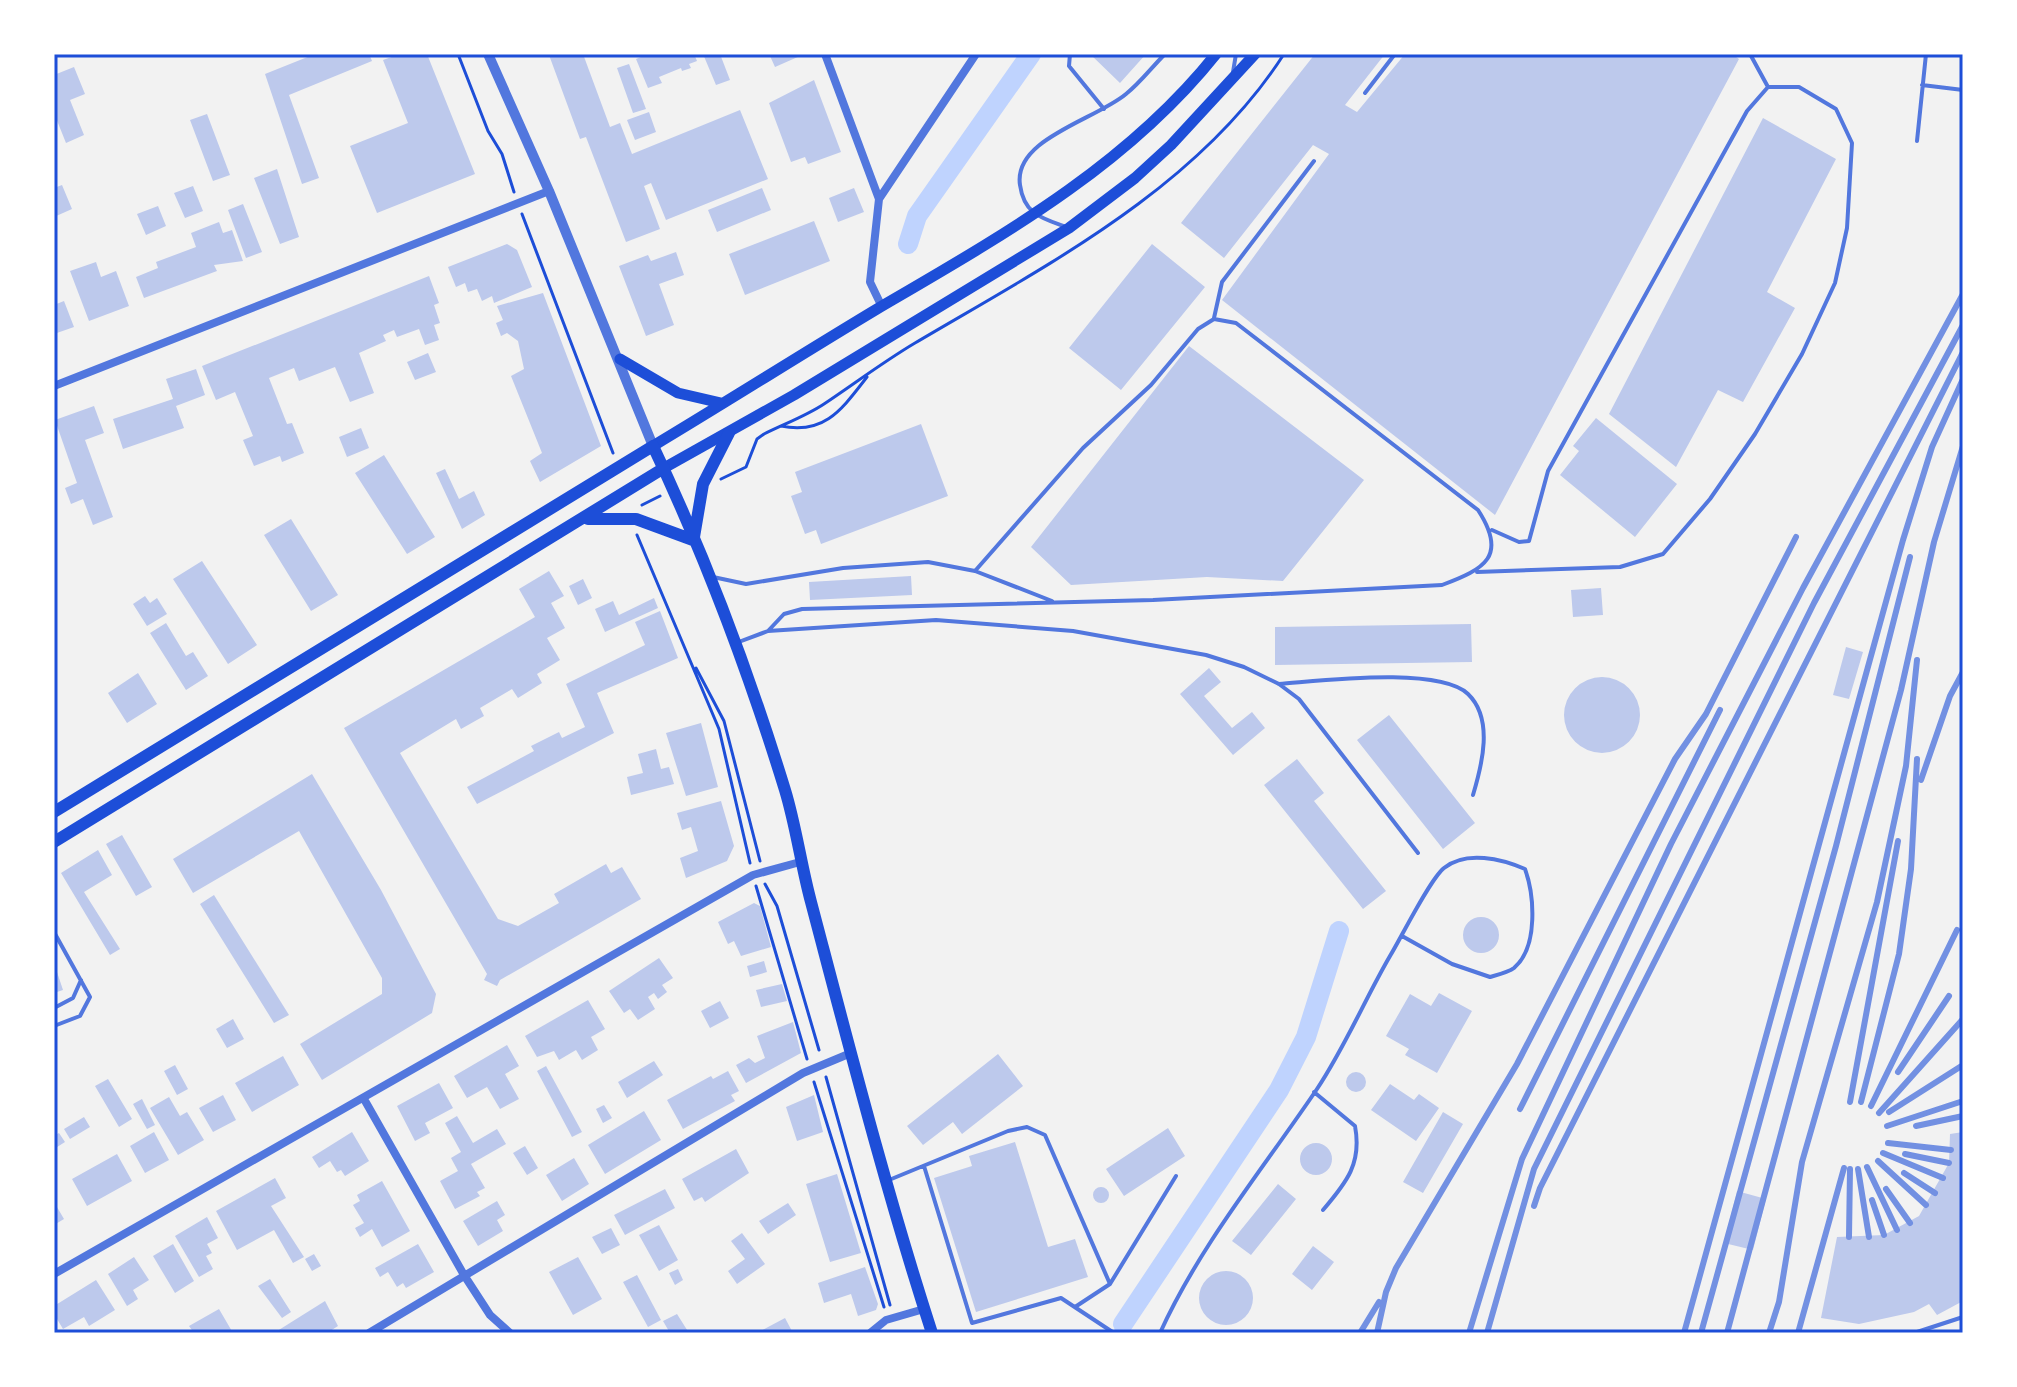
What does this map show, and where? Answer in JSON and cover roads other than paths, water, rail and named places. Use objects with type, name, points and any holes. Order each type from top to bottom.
[{"type":"main road","points":[[54,812],[1032,215],[1116,157],[1194,81],[1216,54]]},
{"type":"main road","points":[[54,842],[691,450],[729,433],[1069,228],[1135,178],[1255,54]]},
{"type":"main road","points":[[620,359],[678,393],[721,403]]},
{"type":"main road","points":[[693,540],[696,512],[729,433]]},
{"type":"main road","points":[[653,446],[735,644],[786,793],[800,862],[851,1053],[932,1333]]},
{"type":"main road","points":[[583,519],[636,519],[693,540]]},
{"type":"street","points":[[488,54],[620,359],[653,446]]},
{"type":"street","points":[[825,54],[879,199],[870,282],[882,307]]},
{"type":"street","points":[[879,199],[976,54]]},
{"type":"street","points":[[54,386],[549,191]]},
{"type":"street","points":[[54,1274],[753,875],[800,862]]},
{"type":"street","points":[[369,1333],[810,1069],[851,1053]]},
{"type":"street","points":[[364,1099],[464,1275],[490,1315],[510,1333]]},
{"type":"street","points":[[870,1333],[886,1320],[924,1309]]},
{"type":"lane","points":[[1070,54],[1069,66],[1104,109]]},
{"type":"lane","points":[[1069,228],[1032,215],[1021,197],[1019,177],[1023,160],[1044,139],[1126,95],[1165,54]]},
{"type":"lane","points":[[1232,79],[1236,54]]},
{"type":"lane","points":[[1365,93],[1395,54]]},
{"type":"lane","points":[[1750,54],[1768,87]]},
{"type":"lane","points":[[1917,141],[1926,54]]},
{"type":"lane","points":[[1922,85],[1963,90]]},
{"type":"lane","points":[[768,631],[792,610],[1442,585],[1477,572],[1620,567],[1663,554],[1710,499],[1755,434],[1802,354],[1835,283],[1847,228],[1852,143],[1836,109],[1799,87],[1768,87],[1747,111],[1548,471],[1529,541],[1519,542],[1492,530],[1478,510],[1236,323],[1214,319],[1198,329],[1151,385],[1083,448],[975,571]]},
{"type":"lane","points":[[1214,319],[1222,282],[1314,161]]},
{"type":"lane","points":[[1477,572],[1491,555],[1492,530]]},
{"type":"lane","points":[[708,576],[746,584],[843,568],[928,562],[975,571],[1054,602]]},
{"type":"lane","points":[[735,644],[768,631],[936,620],[1073,631],[1206,655],[1279,684],[1299,699],[1418,853]]},
{"type":"lane","points":[[1279,684],[1399,677],[1438,681],[1467,693],[1480,713],[1484,759],[1473,795]]},
{"type":"lane","points":[[1160,1333],[1183,1282],[1314,1092],[1402,936],[1444,868],[1475,857],[1507,861],[1525,869],[1533,892],[1528,946],[1515,967],[1490,977],[1452,964],[1402,936]]},
{"type":"lane","points":[[54,931],[90,997],[87,1008],[80,1016],[54,1026]]},
{"type":"lane","points":[[54,1008],[73,998],[82,978]]},
{"type":"lane","points":[[1314,1092],[1355,1126],[1359,1148],[1354,1171],[1323,1210]]},
{"type":"lane","points":[[887,1181],[1008,1131],[1027,1127],[1045,1135],[1110,1284]]},
{"type":"lane","points":[[923,1165],[972,1323],[1061,1298],[1115,1333]]},
{"type":"lane","points":[[1075,1307],[1110,1284],[1176,1176]]},
{"type":"lane","points":[[1914,1333],[1963,1317]]},
{"type":"waterway","points":[[908,244],[917,216],[1031,54]]},
{"type":"waterway","points":[[1123,1324],[1279,1090],[1306,1037],[1339,931]]},
{"type":"railway","points":[[1469,1333],[1522,1159],[1671,844],[1803,588],[1963,294]]},
{"type":"railway","points":[[1487,1333],[1534,1169],[1814,603],[1963,325]]},
{"type":"railway","points":[[1534,1206],[1540,1188],[1963,352]]},
{"type":"railway","points":[[1684,1333],[1903,540],[1932,447],[1963,379]]},
{"type":"railway","points":[[1727,1333],[1901,690],[1934,542],[1963,446]]},
{"type":"railway","points":[[1377,1333],[1386,1292],[1396,1268],[1517,1064],[1675,759],[1706,714],[1796,537]]},
{"type":"railway","points":[[1701,1333],[1836,846],[1910,557]]},
{"type":"railway","points":[[1769,1333],[1779,1302],[1802,1162],[1877,902],[1906,766],[1917,660]]},
{"type":"railway","points":[[1921,780],[1950,696],[1963,672]]},
{"type":"railway","points":[[1520,1109],[1720,710]]},
{"type":"railway","points":[[1861,1102],[1899,954],[1911,869],[1917,759]]},
{"type":"railway","points":[[1850,1102],[1898,841]]},
{"type":"railway","points":[[1871,1106],[1957,930]]},
{"type":"railway","points":[[1898,1072],[1949,996]]},
{"type":"railway","points":[[1879,1113],[1963,1019]]},
{"type":"railway","points":[[1889,1112],[1963,1065]]},
{"type":"railway","points":[[1887,1126],[1963,1101]]},
{"type":"railway","points":[[1916,1126],[1963,1116]]},
{"type":"railway","points":[[1888,1143],[1951,1150]]},
{"type":"railway","points":[[1883,1153],[1943,1178]]},
{"type":"railway","points":[[1905,1154],[1949,1163]]},
{"type":"railway","points":[[1878,1161],[1926,1205]]},
{"type":"railway","points":[[1867,1167],[1897,1230]]},
{"type":"railway","points":[[1798,1333],[1844,1168]]},
{"type":"railway","points":[[1849,1237],[1850,1169]]},
{"type":"railway","points":[[1858,1169],[1869,1237]]},
{"type":"railway","points":[[1904,1173],[1935,1193]]},
{"type":"railway","points":[[1886,1189],[1910,1223]]},
{"type":"railway","points":[[1872,1200],[1884,1235]]},
{"type":"railway","points":[[1360,1333],[1379,1302]]}]
